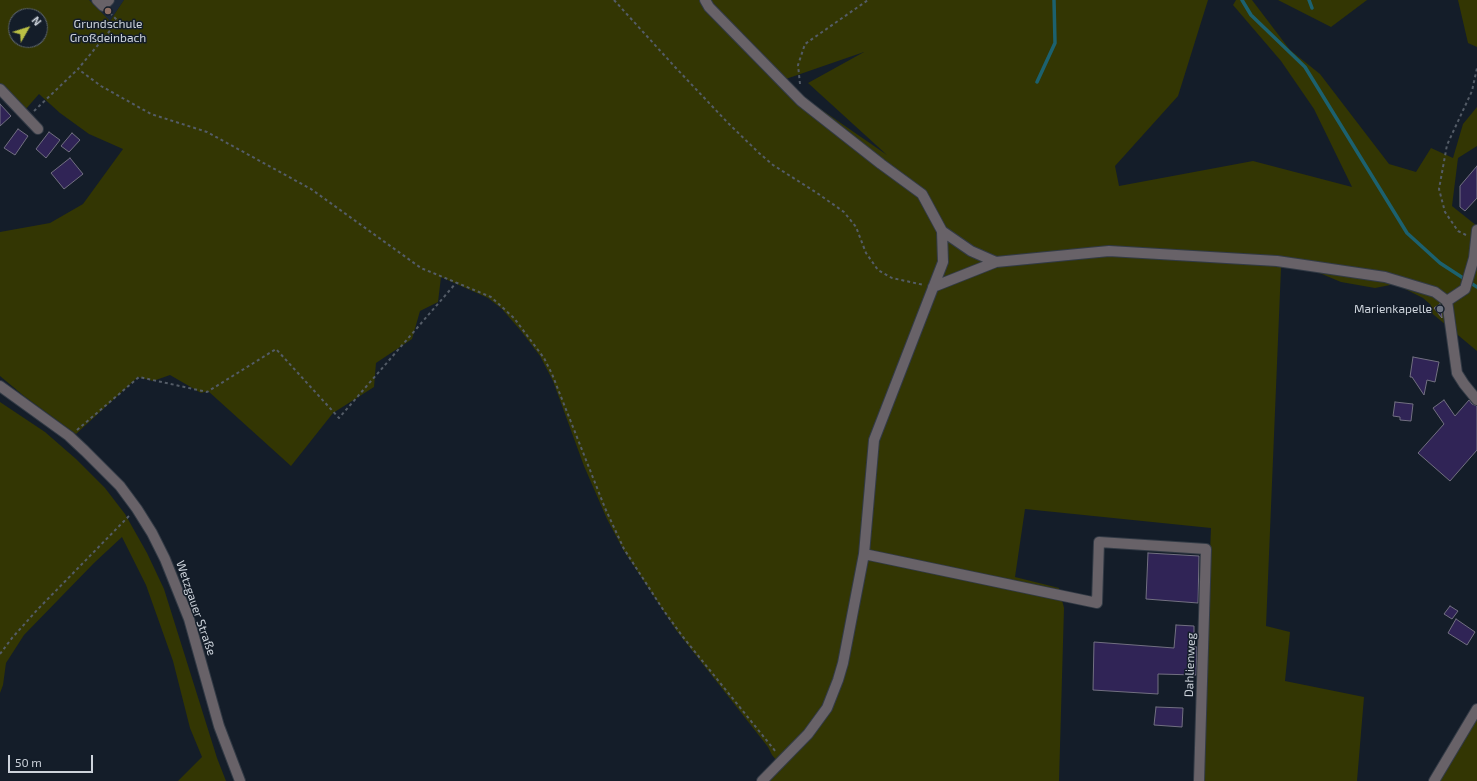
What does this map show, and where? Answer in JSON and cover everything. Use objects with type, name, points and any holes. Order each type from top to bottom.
[{"type":"street","points":[[97,0],[103,6],[109,0]]},
{"type":"street","points":[[705,0],[708,7],[801,101],[922,194],[942,231],[943,262],[874,440],[864,554],[843,662],[835,690],[827,708],[808,734],[762,781]]},
{"type":"street","points":[[0,89],[38,129]]},
{"type":"street","points":[[942,231],[971,251],[996,262]]},
{"type":"street","points":[[1447,301],[1466,288],[1474,258],[1476,235]]},
{"type":"street","points":[[933,287],[996,262],[1109,251],[1277,261],[1385,277],[1435,292],[1447,301],[1457,372],[1464,384],[1477,400]]},
{"type":"street","name":"Wetzgauer Straße","points":[[0,386],[69,436],[102,467],[120,486],[152,533],[177,588],[188,619],[219,726],[240,781]]},
{"type":"street","name":"Dahlienweg","points":[[864,554],[1097,603],[1098,542],[1206,549],[1199,781]]},
{"type":"street","points":[[1434,781],[1477,709]]},
{"type":"path","points":[[614,0],[686,79],[759,153],[773,165],[844,212],[856,227],[866,253],[878,270],[892,278],[933,287]]},
{"type":"path","points":[[801,101],[798,65],[805,44],[868,0]]},
{"type":"path","points":[[28,118],[78,69],[118,21]]},
{"type":"path","points":[[1476,235],[1458,231],[1446,212],[1439,189],[1447,145],[1472,92],[1477,68]]},
{"type":"path","points":[[78,69],[101,86],[151,114],[207,132],[311,189],[421,268],[491,297],[514,318],[529,337],[552,374],[605,508],[624,549],[683,637],[783,760]]},
{"type":"path","points":[[69,436],[138,376],[207,392],[276,349],[339,418],[456,283]]},
{"type":"path","points":[[0,654],[38,609],[137,509]]},
{"type":"shaded area","points":[[0,0],[89,0],[110,21],[124,0],[1208,0],[1178,96],[1115,166],[1119,186],[1253,161],[1352,187],[1314,109],[1281,61],[1233,5],[1236,0],[1252,0],[1290,50],[1320,74],[1389,164],[1416,172],[1431,148],[1453,158],[1463,124],[1477,107],[1477,146],[1458,158],[1452,206],[1477,226],[1477,351],[1428,310],[1431,305],[1423,298],[1395,284],[1375,288],[1341,282],[1305,267],[1281,268],[1266,626],[1290,632],[1285,681],[1364,697],[1357,781],[1201,781],[1211,528],[1025,509],[1015,577],[1059,588],[1064,608],[1059,781],[768,781],[782,767],[676,630],[624,551],[607,519],[584,466],[553,381],[540,356],[502,309],[488,298],[441,277],[438,302],[420,311],[412,339],[376,363],[374,387],[333,413],[291,466],[208,391],[201,393],[170,375],[153,381],[138,377],[76,434],[24,396],[0,376],[0,232],[50,223],[83,204],[123,149],[89,134],[60,113],[39,94],[25,110],[0,83]],"holes":[[[864,52],[808,83],[887,155],[780,81]]]},
{"type":"shaded area","name":"Grundschule Großdeinbach","points":[[89,0],[124,0],[110,21]]},
{"type":"shaded area","points":[[1278,0],[1367,0],[1331,27]]},
{"type":"shaded area","points":[[1458,0],[1477,0],[1477,47],[1468,43]]},
{"type":"shaded area","points":[[0,402],[45,432],[76,459],[105,488],[125,514],[147,553],[164,589],[217,758],[226,781],[178,781],[202,757],[190,728],[173,661],[146,585],[122,537],[94,563],[24,635],[6,663],[3,685],[0,693]]},
{"type":"shaded area","points":[[1477,715],[1477,781],[1438,781]]},
{"type":"building","points":[[0,104],[11,116],[0,126]]},
{"type":"building","points":[[18,129],[28,136],[15,155],[4,148]]},
{"type":"building","points":[[49,132],[60,140],[46,158],[36,149]]},
{"type":"building","points":[[72,133],[80,140],[69,152],[61,146]]},
{"type":"building","points":[[70,158],[83,174],[64,189],[51,173]]},
{"type":"building","points":[[1477,166],[1477,198],[1465,211],[1460,207],[1460,186]]},
{"type":"building","points":[[1440,304],[1441,305],[1442,318],[1434,308]]},
{"type":"building","points":[[1413,357],[1439,362],[1435,382],[1427,380],[1424,395],[1412,377],[1410,377]]},
{"type":"building","points":[[1444,400],[1455,416],[1469,400],[1472,404],[1477,406],[1477,450],[1450,481],[1418,453],[1444,424],[1433,408]]},
{"type":"building","points":[[1395,402],[1413,404],[1411,421],[1400,420],[1400,417],[1393,416]]},
{"type":"building","points":[[1148,553],[1199,556],[1198,603],[1146,599]]},
{"type":"building","points":[[1450,606],[1458,611],[1452,619],[1444,614]]},
{"type":"building","points":[[1456,619],[1475,632],[1467,645],[1448,633]]},
{"type":"building","points":[[1176,625],[1194,626],[1194,647],[1197,647],[1196,675],[1158,674],[1158,694],[1093,690],[1094,642],[1174,648]]},
{"type":"building","points":[[1156,707],[1183,708],[1182,727],[1154,725]]},
{"type":"waterway","points":[[1037,82],[1055,43],[1054,0]]},
{"type":"waterway","points":[[1242,0],[1251,15],[1305,67],[1407,233],[1440,263],[1477,287]]},
{"type":"waterway","points":[[1309,0],[1312,8]]},
{"type":"place","name":"Grundschule Großdeinbach","points":[[108,11]]},
{"type":"place","name":"Marienkapelle","points":[[1440,309]]}]
